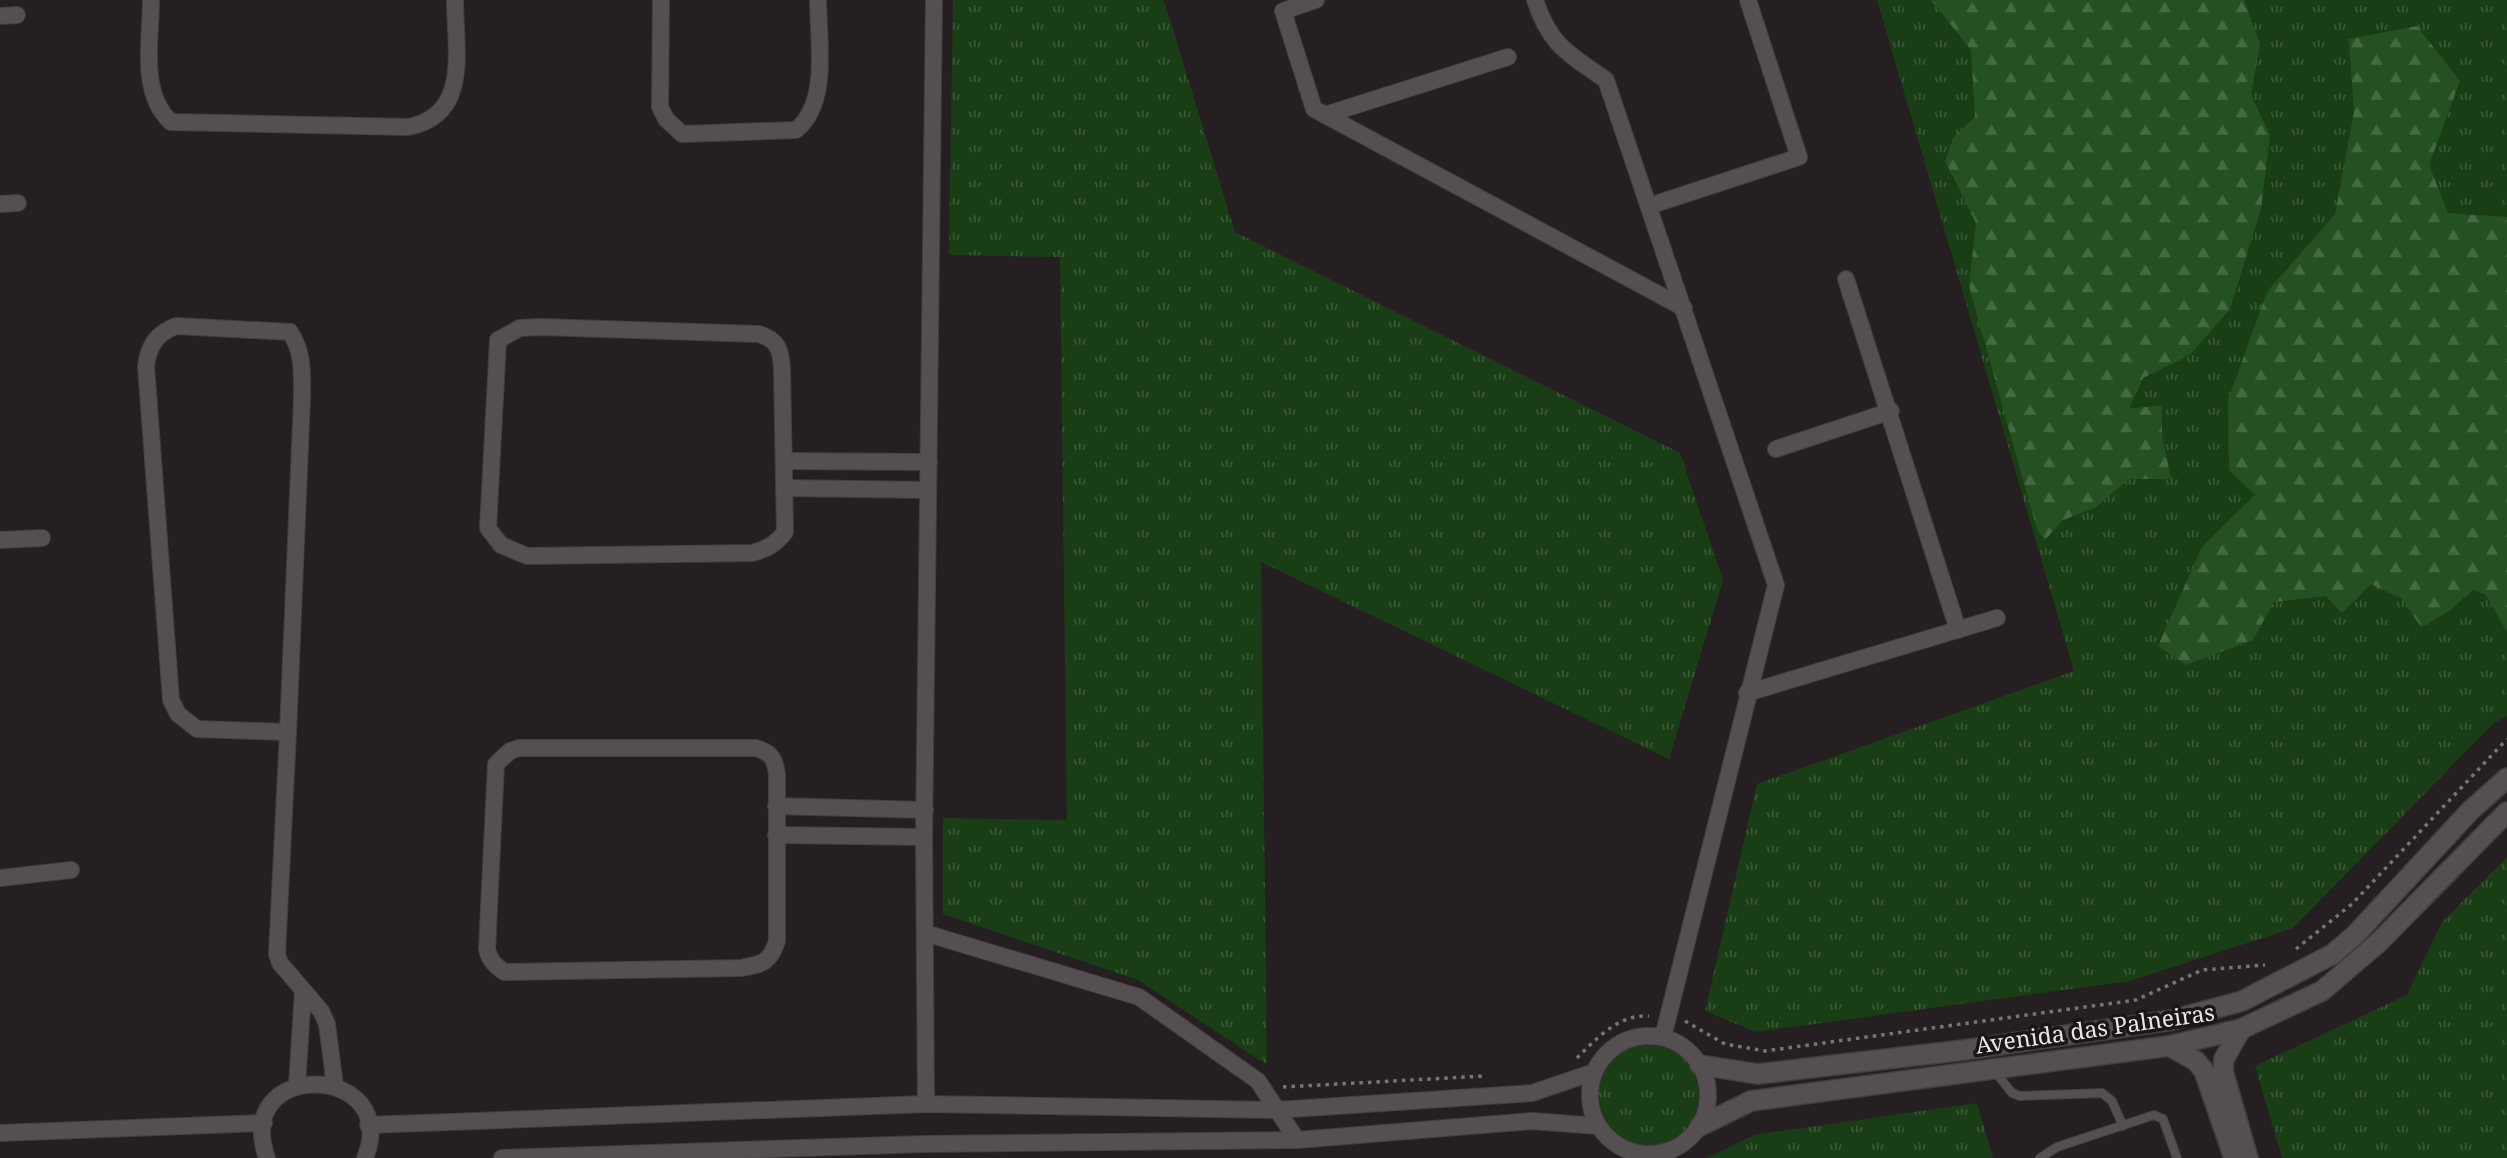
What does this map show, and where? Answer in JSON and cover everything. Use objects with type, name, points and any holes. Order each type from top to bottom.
[{"type":"street","points":[[151,0],[153,100],[171,122],[408,127],[427,123],[448,106],[455,85],[455,0]]},
{"type":"street","points":[[661,0],[660,107],[666,119],[682,134],[796,130],[808,121],[818,85],[818,0]]},
{"type":"street","points":[[926,1104],[925,810],[933,0]]},
{"type":"street","points":[[1315,0],[1283,11],[1314,109],[1684,308]]},
{"type":"street","points":[[1535,0],[1543,24],[1553,42],[1606,80],[1776,585],[1663,1037]]},
{"type":"street","points":[[1649,206],[1799,157],[1748,0]]},
{"type":"street","points":[[0,16],[17,15]]},
{"type":"street","points":[[1325,115],[1508,57]]},
{"type":"street","points":[[0,204],[18,203]]},
{"type":"street","points":[[1846,279],[1891,411],[1958,630]]},
{"type":"street","points":[[288,732],[197,729],[178,714],[171,700],[146,366],[149,348],[162,331],[176,326],[290,332],[298,343],[302,361],[288,732],[276,944],[281,963],[321,1011],[327,1024],[335,1086]]},
{"type":"street","points":[[541,327],[760,334],[771,338],[781,350],[784,461],[785,532],[766,550],[752,553],[527,556],[501,545],[488,528],[498,340],[520,328],[541,327]]},
{"type":"street","points":[[1776,449],[1891,411]]},
{"type":"street","points":[[784,461],[929,462]]},
{"type":"street","points":[[784,488],[928,490]]},
{"type":"street","points":[[0,540],[42,538]]},
{"type":"street","points":[[1748,693],[1997,618]]},
{"type":"street","points":[[756,748],[769,752],[776,762],[776,806],[777,942],[772,957],[765,963],[741,968],[504,972],[489,958],[496,764],[510,751],[756,748]]},
{"type":"street","name":"Avenida das Palneiras","points":[[1700,1065],[1758,1074],[1964,1050],[2172,1020],[2242,1001],[2333,954],[2470,811],[2507,778]]},
{"type":"street","points":[[776,806],[925,810]]},
{"type":"street","name":"Avenida das Palneiras","points":[[1700,1126],[1751,1101],[2169,1046],[2241,1029],[2322,990],[2378,943],[2507,812]]},
{"type":"street","points":[[776,835],[925,837]]},
{"type":"street","points":[[0,878],[71,870]]},
{"type":"street","points":[[925,933],[1139,997],[1258,1080],[1297,1140]]},
{"type":"street","points":[[297,1086],[303,991]]},
{"type":"street","points":[[2241,1029],[2224,1059],[2223,1071],[2248,1158]]},
{"type":"street","points":[[1663,1037],[1679,1044],[1700,1065],[1708,1096],[1700,1126],[1689,1139],[1674,1149],[1658,1154],[1641,1154],[1624,1149],[1598,1126],[1591,1109],[1590,1090],[1594,1072],[1603,1057],[1616,1045],[1632,1038],[1663,1037]]},
{"type":"street","points":[[2169,1046],[2196,1061],[2204,1071],[2234,1158]]},
{"type":"street","points":[[368,1125],[926,1104],[1277,1110],[1532,1093],[1594,1072]]},
{"type":"street","points":[[267,1158],[262,1136],[264,1123],[276,1100],[297,1086],[323,1083],[335,1086],[356,1101],[368,1125],[369,1138],[365,1158]]},
{"type":"street","points":[[502,1158],[924,1144],[1297,1140],[1532,1121],[1598,1126]]},
{"type":"street","points":[[0,1133],[264,1123]]},
{"type":"lane","points":[[1992,1069],[2012,1093],[2020,1096],[2102,1093],[2112,1101],[2123,1126]]},
{"type":"lane","points":[[2040,1158],[2047,1151],[2157,1115],[2163,1119],[2176,1158]]},
{"type":"path","points":[[2288,956],[2352,904],[2507,738]]},
{"type":"path","points":[[1566,1063],[1577,1058],[1605,1029],[1642,1016],[1685,1021],[1725,1044],[1765,1051],[2136,1000],[2202,970],[2277,964]]},
{"type":"path","points":[[1263,1088],[1491,1076]]},
{"type":"green space","points":[[953,0],[1164,0],[1235,232],[1680,453],[1723,580],[1669,759],[1261,562],[1267,1065],[1138,980],[943,914],[943,818],[1067,820],[1060,257],[949,255]]},
{"type":"green space","points":[[1877,0],[2507,0],[2507,716],[2493,724],[2293,928],[2130,981],[1756,1032],[1705,1011],[1757,784],[2074,671]]},
{"type":"green space","points":[[1931,0],[2244,0],[2260,44],[2251,95],[2270,135],[2261,209],[2230,309],[2190,355],[2143,378],[2129,409],[2162,405],[2162,435],[2171,479],[2129,479],[2095,508],[2063,520],[2045,540],[2037,530],[1969,286],[1976,223],[1945,161],[1953,138],[1975,117],[1971,50]]},
{"type":"green space","points":[[2417,26],[2460,81],[2429,165],[2448,213],[2507,217],[2507,632],[2486,595],[2473,590],[2449,611],[2421,627],[2402,599],[2371,584],[2342,613],[2326,596],[2274,602],[2253,640],[2186,665],[2158,646],[2202,547],[2255,495],[2229,470],[2228,400],[2267,292],[2335,214],[2354,112],[2349,39]]},
{"type":"green space","points":[[2507,857],[2507,1158],[2282,1158],[2255,1066],[2407,995],[2442,922]]},
{"type":"green space","points":[[1649,1045],[1668,1049],[1684,1060],[1695,1076],[1699,1095],[1695,1114],[1684,1130],[1668,1141],[1649,1145],[1630,1141],[1614,1130],[1603,1114],[1599,1095],[1603,1076],[1614,1060],[1630,1049]]},
{"type":"green space","points":[[1977,1103],[1993,1158],[1707,1158],[1754,1135]]}]
